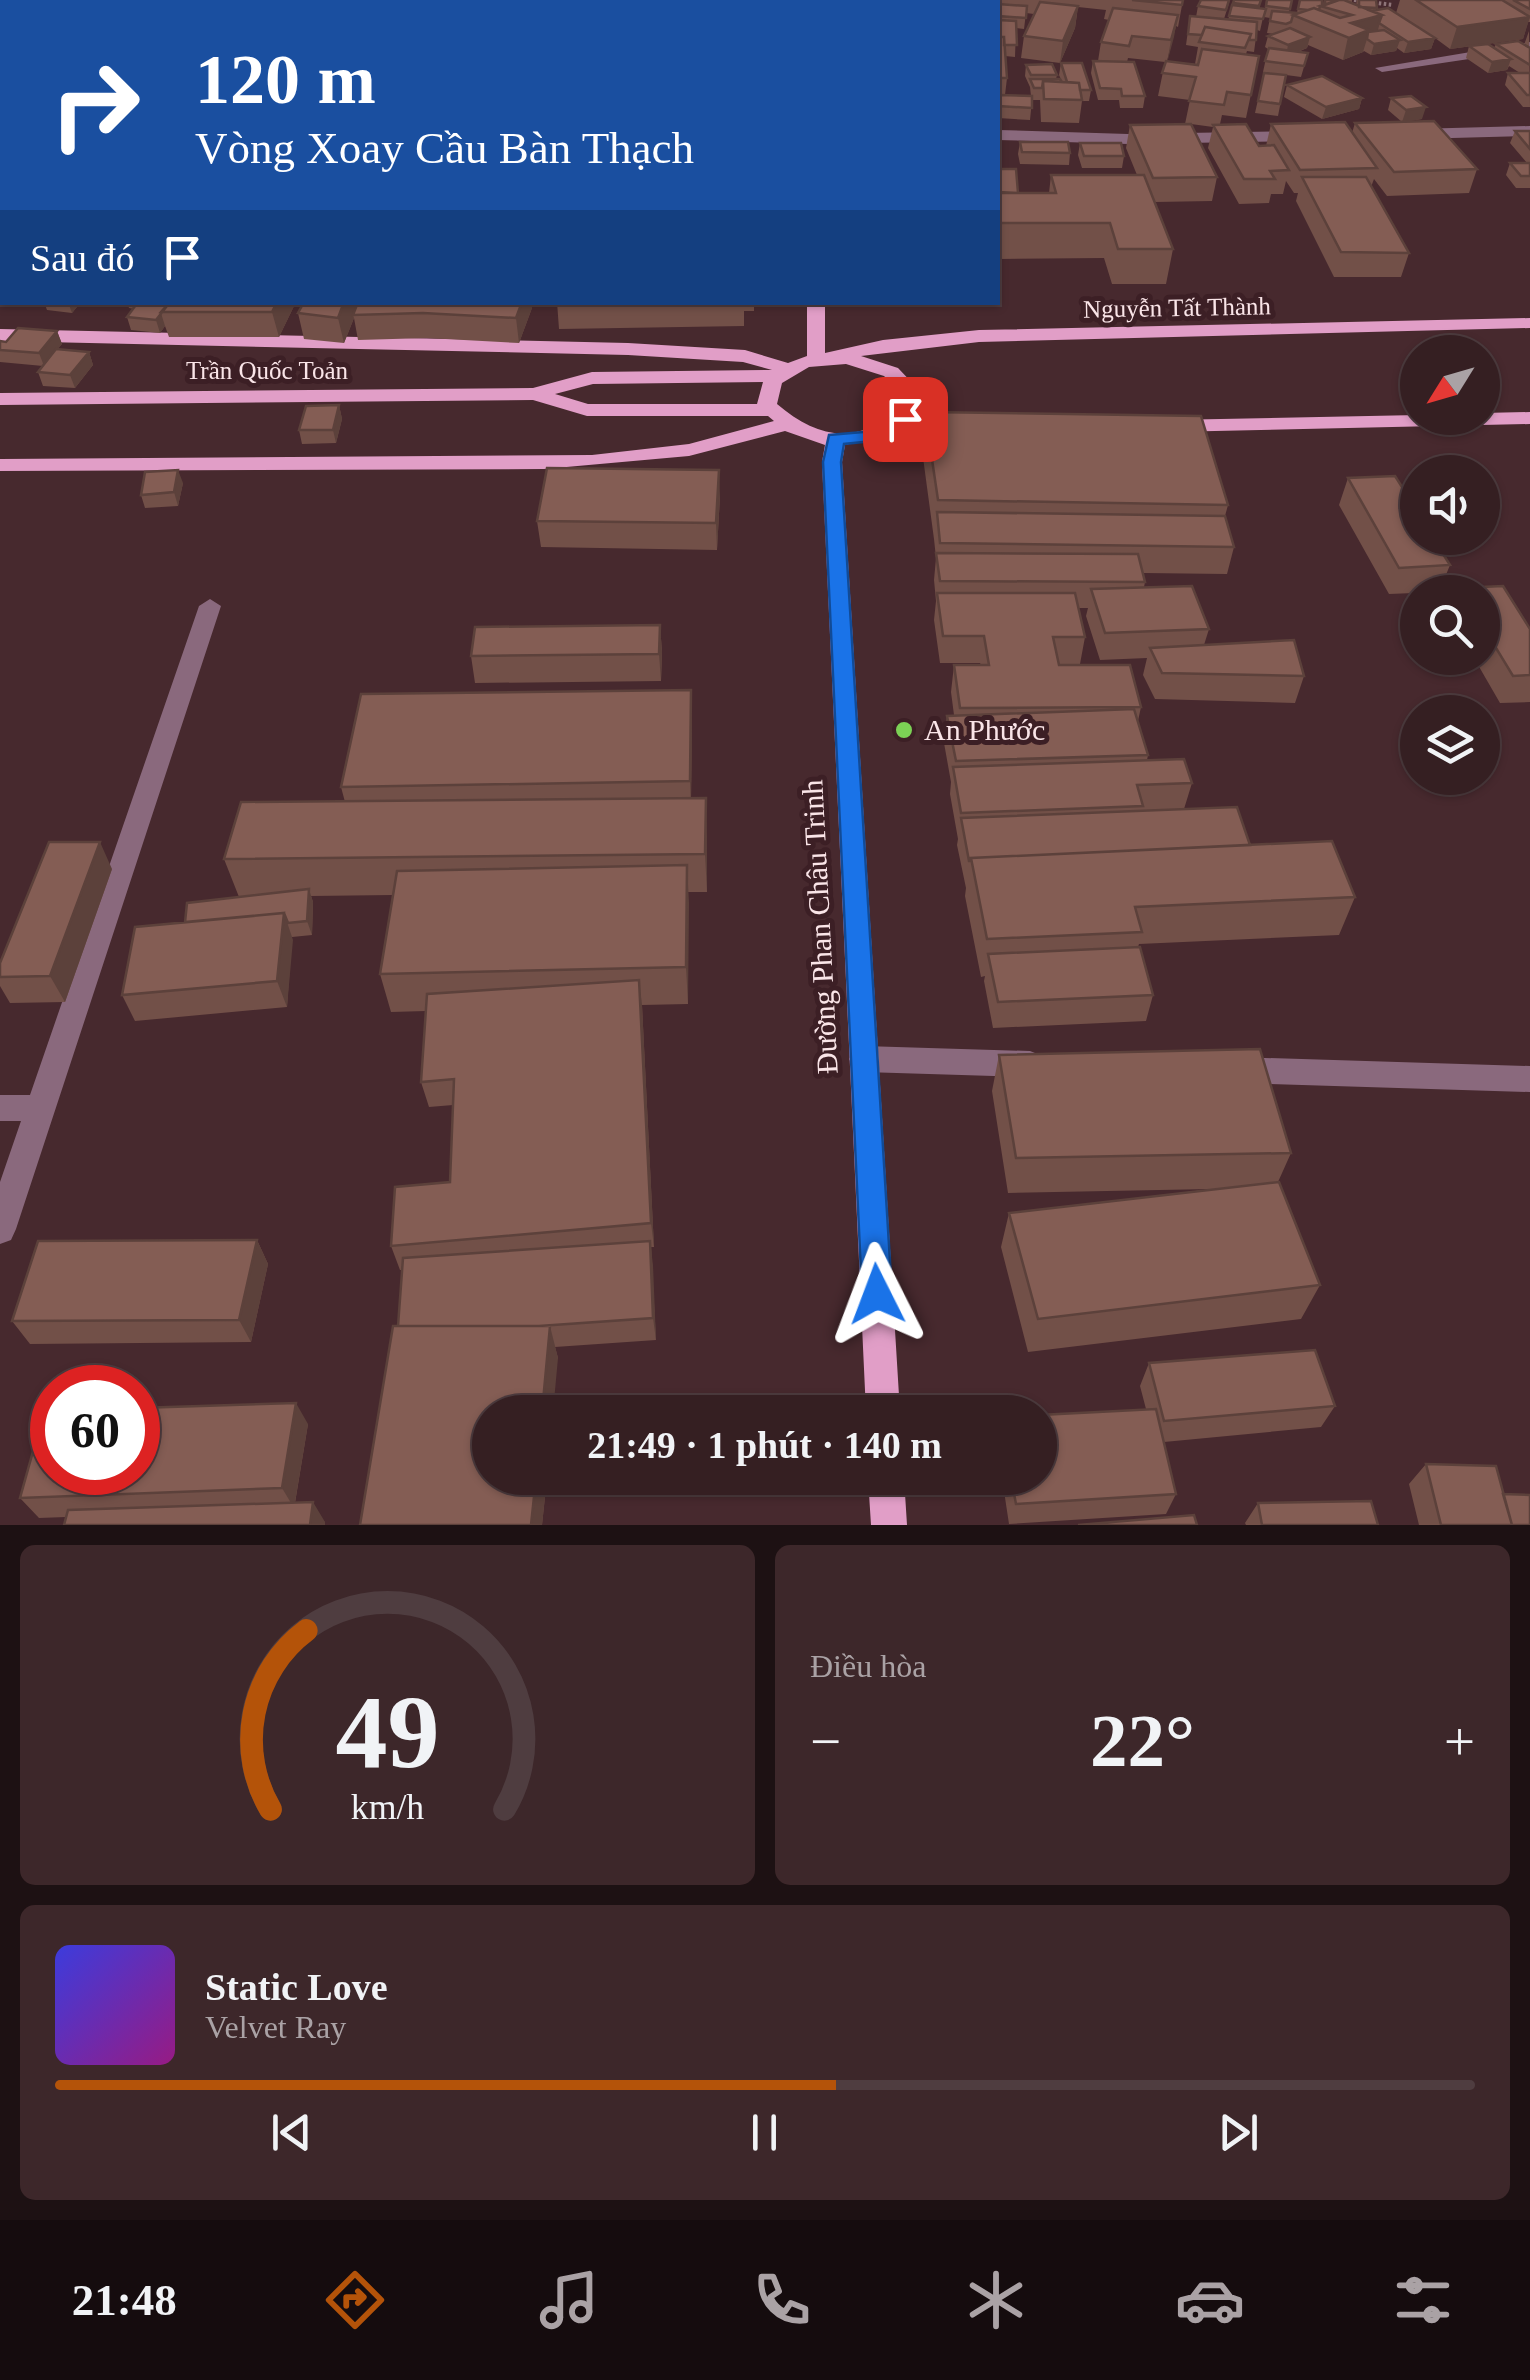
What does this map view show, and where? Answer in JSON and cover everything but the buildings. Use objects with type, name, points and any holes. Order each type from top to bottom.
[{"type":"main road","points":[[816,305],[822,359],[869,362],[902,379],[911,391],[912,406],[905,419],[889,430]]},
{"type":"main road","name":"Nguyễn Tất Thành","points":[[783,372],[883,346],[979,336],[1530,324]]},
{"type":"main road","points":[[0,335],[628,349],[746,356],[783,372],[767,392],[778,417],[733,443],[662,458],[567,463],[0,465]]},
{"type":"main road","name":"Trần Quốc Toản","points":[[0,399],[534,394],[592,378],[783,372]]},
{"type":"main road","name":"Trần Quốc Toản","points":[[534,394],[587,410],[778,417],[816,437],[836,439]]},
{"type":"main road","points":[[1140,427],[1530,418]]},
{"type":"main road","points":[[836,439],[889,430],[984,430]]},
{"type":"main road","name":"Đường Phan Châu Trinh","points":[[836,439],[832,462],[882,1395]]},
{"type":"main road","points":[[887,1495],[889,1525]]},
{"type":"street","points":[[1382,68],[1530,46]]},
{"type":"street","points":[[1390,134],[1530,131]]},
{"type":"street","points":[[1000,135],[1128,139],[1310,136]]},
{"type":"street","points":[[0,1229],[210,606]]},
{"type":"street","points":[[864,1059],[1060,1064]]},
{"type":"street","points":[[1197,1069],[1530,1079]]},
{"type":"street","points":[[0,1108],[41,1108]]},
{"type":"path","points":[[1354,0],[1393,5]]},
{"type":"place","name":"An Phước","points":[[904,730]]},
{"type":"route","points":[[877,1294],[832,462],[836,439],[867,437],[889,430],[905,419]]}]
